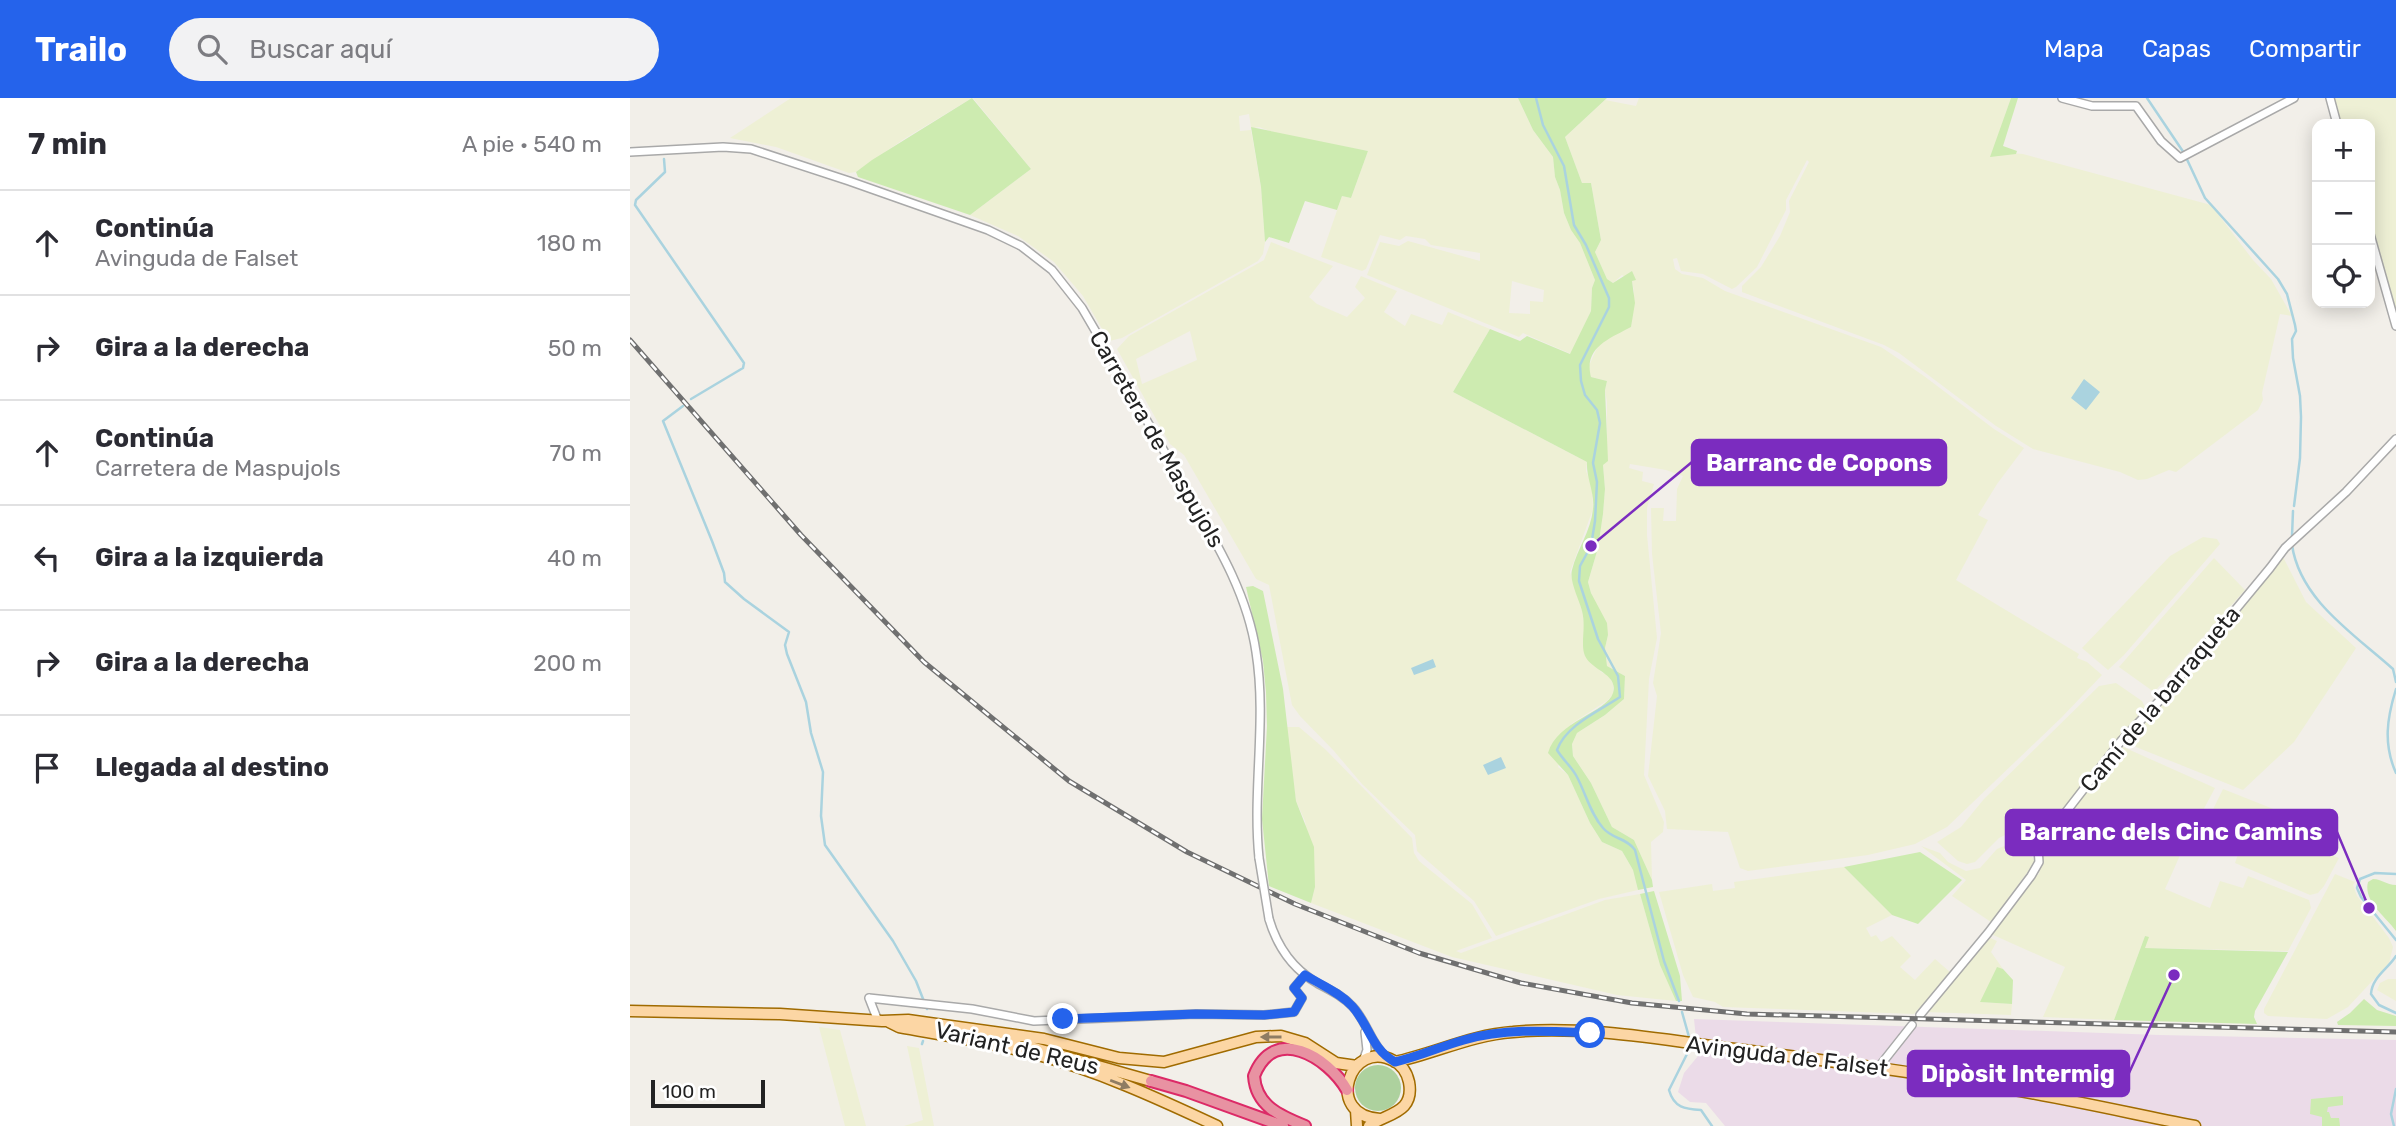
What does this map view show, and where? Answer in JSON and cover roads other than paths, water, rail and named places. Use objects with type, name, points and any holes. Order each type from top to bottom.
[{"type":"highway","points":[[1305,1126],[1282,1117],[1269,1108],[1256,1091],[1254,1076],[1266,1057],[1286,1049],[1302,1051],[1330,1068],[1347,1090]]},
{"type":"highway","points":[[1151,1081],[1263,1126]]},
{"type":"highway","points":[[1151,1081],[1283,1126]]},
{"type":"main road","points":[[630,1011],[908,1020],[1044,1039],[1119,1058],[1164,1062],[1256,1037],[1281,1036],[1305,1043],[1336,1063],[1360,1063],[1373,1057],[1391,1060],[1408,1078]]},
{"type":"main road","points":[[883,1021],[899,1027],[1031,1053],[1148,1095],[1217,1126]]},
{"type":"main road","name":"Variant de Reus","points":[[883,1021],[978,1035],[1053,1052],[1151,1081]]},
{"type":"main road","name":"Avinguda de Falset","points":[[1391,1060],[1421,1056],[1463,1040],[1491,1034],[1547,1031],[1661,1040],[1878,1068],[1998,1087],[2167,1123],[2194,1126]]},
{"type":"main road","points":[[1369,1126],[1394,1115],[1404,1106],[1409,1094],[1408,1078],[1421,1056]]},
{"type":"main road","points":[[1360,1063],[1348,1080],[1349,1100],[1356,1110],[1365,1116],[1380,1119]]},
{"type":"main road","points":[[1356,1110],[1357,1126]]},
{"type":"street","points":[[2062,98],[2092,106],[2136,106],[2161,141],[2180,158],[2294,98]]},
{"type":"street","points":[[2330,98],[2336,119]]},
{"type":"street","name":"Carretera de Maspujols","points":[[630,152],[733,147],[774,155],[988,230],[1031,252],[1060,277],[1082,307],[1204,521],[1229,568],[1245,607],[1256,649],[1262,701],[1256,821],[1259,858],[1269,919],[1280,946],[1305,975],[1342,997],[1363,1021],[1379,1051],[1391,1060]]},
{"type":"street","points":[[2373,245],[2396,326]]},
{"type":"street","name":"Camí de la barraqueta","points":[[1920,1015],[2031,876],[2039,862],[2038,848],[2121,741],[2164,696],[2285,548],[2346,492],[2396,439]]},
{"type":"street","points":[[883,1021],[869,998],[972,1009],[1034,1021],[1294,1012],[1302,998],[1294,988],[1305,975]]},
{"type":"street","points":[[1360,1063],[1367,1043],[1363,1021]]},
{"type":"street","points":[[1878,1068],[1912,1025]]},
{"type":"water","points":[[2084,379],[2100,392],[2086,410],[2071,398]]},
{"type":"water","points":[[1433,659],[1436,667],[1414,675],[1411,668]]},
{"type":"water","points":[[1501,757],[1506,768],[1488,775],[1483,765]]},
{"type":"waterway","points":[[1536,98],[1543,125],[1564,166],[1574,225],[1586,245],[1609,298],[1609,307],[1580,365],[1585,395],[1597,410],[1600,423],[1593,463],[1597,482],[1595,521],[1591,546],[1580,566],[1579,581],[1598,639],[1618,676],[1620,697],[1575,726],[1561,741],[1557,750],[1575,773],[1591,810],[1603,828],[1635,850],[1664,961],[1679,1001]]},
{"type":"waterway","points":[[2147,98],[2184,153],[2205,198],[2278,279],[2287,294],[2296,331],[2292,339],[2293,358],[2301,417],[2300,458],[2294,506]]},
{"type":"waterway","points":[[664,159],[665,172],[636,200],[635,205],[744,363],[743,368],[691,399]]},
{"type":"waterway","points":[[683,406],[663,421],[712,541],[725,582],[789,632],[785,645],[787,654],[806,702],[811,733],[823,772],[821,816],[825,845],[893,941],[916,981],[927,1009]]},
{"type":"waterway","points":[[2292,536],[2293,511]]},
{"type":"waterway","points":[[2292,545],[2297,565],[2317,599],[2346,629],[2393,669],[2396,682]]},
{"type":"waterway","points":[[2396,689],[2388,731],[2389,752],[2396,773]]},
{"type":"waterway","points":[[2396,874],[2375,873],[2360,879],[2357,888],[2361,897],[2396,940]]},
{"type":"waterway","points":[[2396,956],[2377,978],[2371,994],[2379,1005],[2396,1013]]},
{"type":"waterway","points":[[1682,1012],[1689,1037]]},
{"type":"waterway","points":[[1688,1052],[1669,1090],[1677,1104],[1701,1110],[1712,1126]]},
{"type":"waterway","points":[[2394,1126],[2391,1114],[2396,1089]]},
{"type":"railway","points":[[630,340],[801,535],[924,662],[1069,781],[1187,852],[1295,904],[1419,953],[1521,983],[1632,1003],[1747,1014],[2396,1032]]},
{"type":"place","name":"Barranc de Copons","points":[[1591,546]]},
{"type":"place","name":"Barranc dels Cinc Camins","points":[[2369,908]]},
{"type":"place","name":"Dipòsit Intermig","points":[[2174,975]]}]
